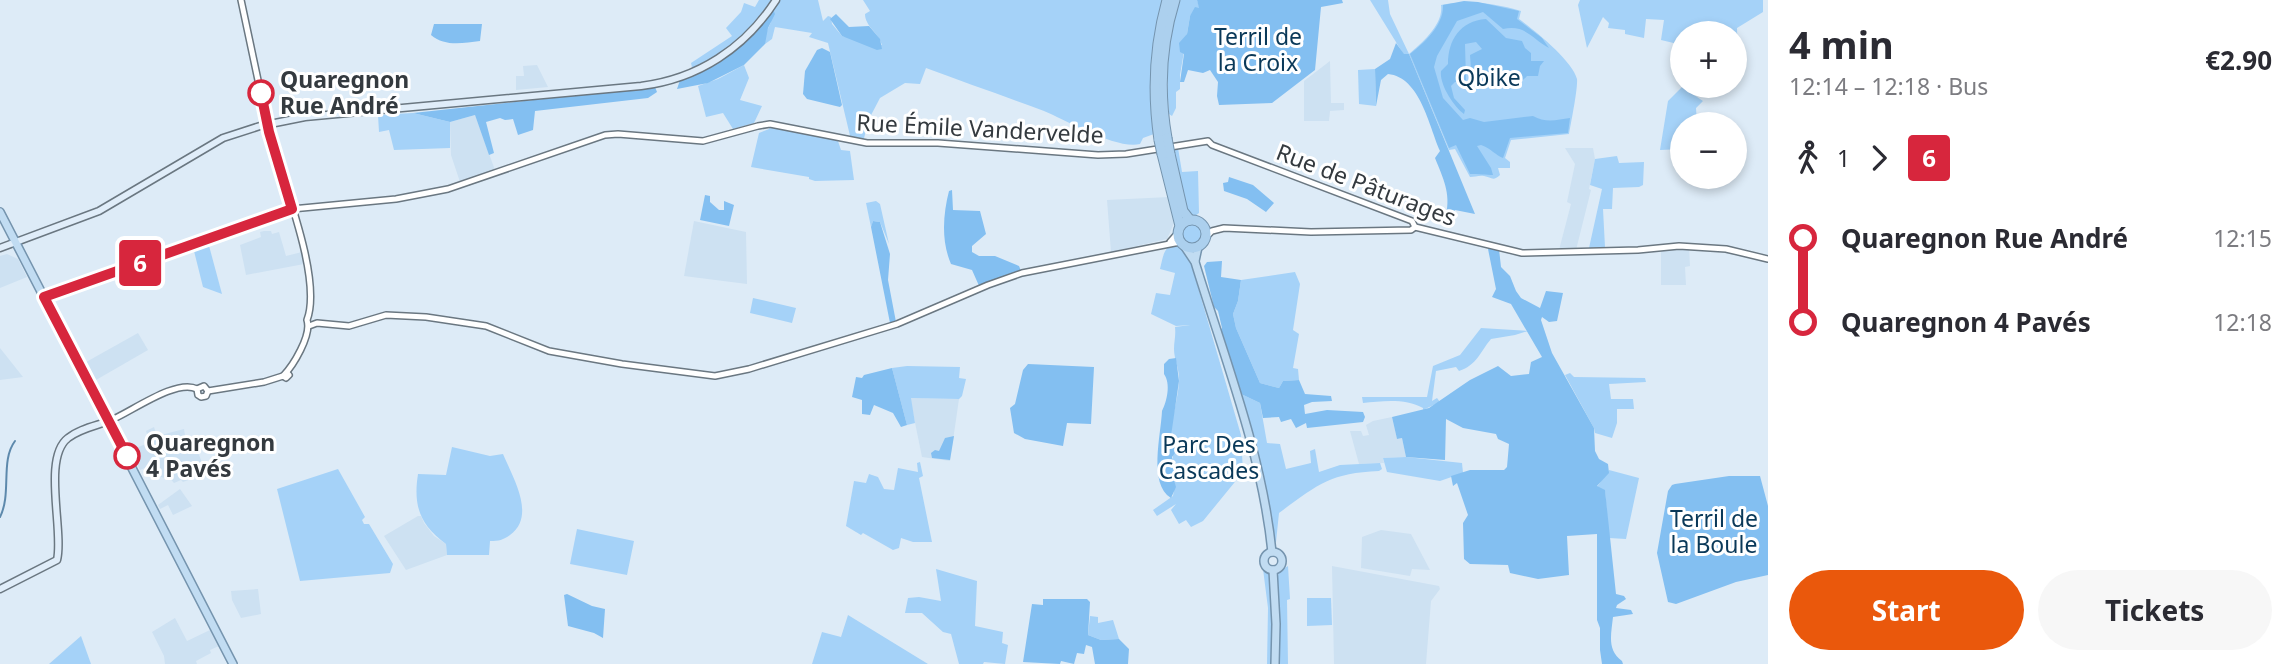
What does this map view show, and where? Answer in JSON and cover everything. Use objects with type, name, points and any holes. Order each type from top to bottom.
[{"type":"highway","points":[[1167,0],[1155,64],[1155,99],[1179,238]]},
{"type":"highway","points":[[1163,139],[1163,64],[1168,24],[1175,0]]},
{"type":"highway","points":[[1166,154],[1183,211],[1190,220],[1199,222],[1207,233],[1198,247],[1179,238]]},
{"type":"highway","points":[[1179,238],[1190,220]]},
{"type":"main road","points":[[0,248],[99,211],[209,146],[260,125],[305,117],[641,86],[673,80],[711,64],[729,52],[756,27],[776,0]]},
{"type":"main road","points":[[0,212],[233,664]]},
{"type":"main road","points":[[1179,238],[1195,262],[1257,471],[1272,552]]},
{"type":"main road","points":[[1195,262],[1198,247]]},
{"type":"main road","points":[[0,589],[57,560],[55,486],[60,447],[72,435],[109,421]]},
{"type":"main road","points":[[1272,552],[1278,554],[1282,561],[1279,568],[1273,570],[1267,568],[1264,562],[1265,556],[1272,552]]},
{"type":"main road","points":[[1273,570],[1275,664]]},
{"type":"street","points":[[109,421],[183,386],[198,389],[198,395],[202,398],[208,391],[285,374],[305,338],[310,335],[309,270],[269,132],[241,0]]},
{"type":"street","name":"Rue Émile Vandervelde","points":[[292,209],[396,199],[448,189],[605,135],[618,134],[703,142],[758,125],[770,124],[867,143],[938,143],[1098,155],[1126,154],[1208,141]]},
{"type":"street","name":"Rue de Pâturages","points":[[1208,141],[1212,145],[1412,221],[1415,227],[1516,252],[1638,250],[1679,246],[1735,251],[1768,259]]},
{"type":"street","points":[[44,297],[292,209]]},
{"type":"street","points":[[1207,233],[1226,228],[1309,232],[1411,230],[1415,227]]},
{"type":"street","points":[[311,325],[345,326],[382,316],[404,315],[481,325],[548,351],[715,376],[736,373],[887,327],[1025,272],[1179,238]]},
{"type":"shaded area","points":[[1330,61],[1331,103],[1344,103],[1344,110],[1330,111],[1329,121],[1304,121],[1304,81]]},
{"type":"shaded area","points":[[537,65],[548,87],[516,90],[516,76],[524,76],[523,66]]},
{"type":"shaded area","points":[[475,115],[496,173],[461,185],[451,155],[450,122]]},
{"type":"shaded area","points":[[1565,148],[1593,148],[1595,159],[1589,189],[1591,190],[1576,250],[1559,250],[1571,204],[1567,202],[1575,164]]},
{"type":"shaded area","points":[[1169,197],[1175,221],[1167,239],[1111,252],[1107,200]]},
{"type":"shaded area","points":[[694,221],[746,232],[747,284],[684,276]]},
{"type":"shaded area","points":[[271,231],[272,234],[279,232],[286,256],[302,252],[304,264],[246,275],[240,245],[261,237],[260,232]]},
{"type":"shaded area","points":[[1689,246],[1690,266],[1685,267],[1686,285],[1661,285],[1661,248]]},
{"type":"shaded area","points":[[7,254],[18,259],[27,277],[0,288],[0,256]]},
{"type":"shaded area","points":[[138,333],[148,350],[89,384],[79,366]]},
{"type":"shaded area","points":[[0,348],[23,377],[0,380]]},
{"type":"shaded area","points":[[910,398],[959,399],[950,461],[922,457]]},
{"type":"shaded area","points":[[1392,417],[1397,439],[1402,438],[1406,457],[1383,458],[1384,463],[1359,464],[1350,431],[1361,431],[1363,436],[1369,435],[1366,425]]},
{"type":"shaded area","points":[[154,427],[157,436],[184,429],[188,453],[197,450],[205,470],[198,473],[199,476],[174,483],[168,476],[161,477],[154,464],[140,470],[137,464],[140,462],[134,449],[150,442],[146,431]]},
{"type":"shaded area","points":[[180,489],[192,506],[173,515],[168,505],[160,509],[158,505]]},
{"type":"shaded area","points":[[421,516],[434,536],[446,544],[447,555],[406,570],[384,536]]},
{"type":"shaded area","points":[[1381,530],[1411,534],[1430,570],[1412,569],[1410,576],[1361,568],[1362,537]]},
{"type":"shaded area","points":[[1332,566],[1439,586],[1440,589],[1431,601],[1426,664],[1334,664]]},
{"type":"shaded area","points":[[258,589],[261,614],[241,618],[232,600],[231,591]]},
{"type":"shaded area","points":[[175,618],[187,641],[210,630],[219,646],[196,661],[197,664],[165,664],[152,632]]},
{"type":"green space","points":[[759,0],[818,0],[823,21],[828,16],[831,17],[832,24],[842,36],[882,45],[867,22],[865,14],[870,11],[863,0],[1164,0],[1151,70],[1154,134],[1143,138],[1140,144],[1118,143],[1044,111],[926,68],[920,84],[905,83],[880,98],[869,119],[863,142],[851,140],[828,43],[809,37],[812,33],[775,27],[772,39],[765,44],[765,35],[771,22],[693,72],[691,63],[732,36],[726,28],[741,12],[744,3],[755,7]]},
{"type":"green space","points":[[1177,0],[1197,0],[1200,9],[1190,16],[1180,89],[1176,92],[1176,108],[1172,116],[1169,114],[1168,57]]},
{"type":"green space","name":"Terril de la Croix","points":[[1197,0],[1342,0],[1343,3],[1321,7],[1315,70],[1272,103],[1219,105],[1218,82],[1210,70],[1203,73],[1188,70],[1184,82],[1180,82],[1184,54],[1180,52],[1179,43],[1187,34],[1190,16],[1195,7],[1199,8]]},
{"type":"green space","points":[[1370,0],[1388,0],[1390,14],[1409,54],[1404,55]]},
{"type":"green space","points":[[1580,0],[1763,0],[1763,12],[1747,22],[1670,21],[1670,42],[1661,40],[1664,20],[1646,19],[1644,38],[1625,34],[1625,30],[1608,28],[1609,23],[1603,17],[1587,48],[1578,5]]},
{"type":"green space","points":[[1464,1],[1519,11],[1517,19],[1542,38],[1549,48],[1522,30],[1503,29],[1483,12],[1457,21],[1437,56],[1434,67],[1443,98],[1463,120],[1470,118],[1484,122],[1533,116],[1547,120],[1570,118],[1568,133],[1510,138],[1503,158],[1481,145],[1477,146],[1493,175],[1470,174],[1456,145],[1449,148],[1410,54],[1437,26],[1443,5]]},
{"type":"green space","name":"Qbike","points":[[1481,3],[1521,11],[1519,19],[1561,55],[1577,79],[1569,134],[1511,140],[1505,158],[1510,162],[1510,168],[1498,168],[1500,175],[1496,178],[1470,177],[1455,149],[1449,150],[1409,54],[1436,26],[1441,5]]},
{"type":"green space","points":[[772,7],[775,14],[768,28],[765,44],[744,65],[708,83],[677,89],[681,77],[722,57]]},
{"type":"green space","points":[[836,14],[849,27],[869,26],[880,39],[882,49],[877,50],[842,36],[830,19]]},
{"type":"green space","points":[[1486,19],[1506,38],[1522,41],[1531,53],[1531,61],[1544,61],[1538,76],[1527,76],[1514,84],[1488,83],[1477,86],[1472,82],[1470,55],[1482,49],[1476,42],[1465,44],[1466,80],[1455,82],[1451,86],[1454,98],[1465,110],[1464,114],[1448,95],[1442,82],[1441,71],[1448,64],[1450,47],[1457,33],[1469,23]]},
{"type":"green space","points":[[434,24],[482,24],[480,41],[454,43],[436,39],[431,35]]},
{"type":"green space","points":[[1396,43],[1404,54],[1409,54],[1475,214],[1455,210],[1452,216],[1446,215],[1447,193],[1435,158],[1440,151],[1422,104],[1408,84],[1399,77],[1388,74],[1381,80],[1376,106],[1375,69],[1390,59]]},
{"type":"green space","points":[[822,48],[830,52],[842,105],[840,107],[807,99],[803,94],[805,71],[817,50]]},
{"type":"green space","points":[[744,65],[749,78],[740,100],[762,106],[754,123],[733,129],[723,113],[706,117],[698,86]]},
{"type":"green space","points":[[1375,69],[1376,106],[1359,104],[1358,70]]},
{"type":"green space","points":[[655,87],[657,92],[648,98],[535,111],[533,130],[518,135],[513,119],[500,118],[486,122],[494,153],[489,155],[475,115],[450,122],[413,113]]},
{"type":"green space","points":[[1671,98],[1698,98],[1703,101],[1696,108],[1696,112],[1670,112],[1670,150],[1660,150],[1668,101]]},
{"type":"green space","points":[[413,113],[450,122],[450,148],[394,150],[389,130],[379,132],[378,115]]},
{"type":"green space","points":[[770,124],[837,138],[841,150],[850,151],[854,180],[815,181],[809,177],[751,167],[759,133],[769,129]]},
{"type":"green space","points":[[1173,148],[1178,148],[1182,172],[1198,171],[1199,213],[1195,216],[1187,211]]},
{"type":"green space","points":[[1617,156],[1619,163],[1644,162],[1643,185],[1613,188],[1612,209],[1603,209],[1605,247],[1589,248],[1602,189],[1590,185],[1595,159]]},
{"type":"green space","points":[[1229,177],[1253,185],[1274,203],[1266,212],[1247,199],[1224,191],[1223,183],[1228,182]]},
{"type":"green space","points":[[952,190],[953,210],[980,211],[986,234],[972,246],[972,252],[979,256],[995,256],[1019,266],[1021,271],[980,288],[972,270],[951,264],[946,246],[944,218],[949,191]]},
{"type":"green space","points":[[705,195],[710,196],[710,202],[719,210],[724,210],[724,201],[734,205],[729,226],[700,220]]},
{"type":"green space","points":[[876,201],[880,204],[889,244],[880,222],[873,221],[871,227],[866,203]]},
{"type":"green space","points":[[873,221],[880,222],[890,254],[888,280],[896,322],[890,323],[871,227]]},
{"type":"green space","points":[[1192,222],[1200,226],[1204,234],[1200,242],[1192,246],[1184,242],[1180,234],[1184,226]]},
{"type":"green space","points":[[208,242],[222,294],[203,287],[193,247]]},
{"type":"green space","name":"Parc Des Cascades","points":[[1176,244],[1185,250],[1190,260],[1241,435],[1243,472],[1203,521],[1191,527],[1186,520],[1179,524],[1171,510],[1176,504],[1157,516],[1153,510],[1173,496],[1171,429],[1179,378],[1174,353],[1175,327],[1190,325],[1176,326],[1151,314],[1156,293],[1170,295],[1175,273],[1160,269],[1166,250]]},
{"type":"green space","points":[[1488,249],[1499,249],[1501,267],[1510,276],[1521,298],[1540,308],[1546,291],[1563,293],[1557,321],[1549,322],[1542,317],[1541,320],[1552,353],[1594,428],[1595,451],[1599,459],[1608,464],[1609,473],[1597,486],[1605,490],[1616,594],[1626,599],[1616,608],[1631,610],[1633,614],[1613,617],[1612,647],[1623,664],[1602,664],[1597,620],[1597,534],[1567,536],[1569,575],[1538,579],[1510,573],[1508,565],[1470,564],[1464,559],[1463,523],[1468,515],[1457,483],[1453,486],[1451,476],[1470,470],[1504,470],[1507,467],[1509,444],[1498,439],[1496,434],[1463,428],[1446,419],[1445,460],[1406,457],[1402,438],[1397,439],[1392,417],[1429,408],[1470,380],[1498,366],[1511,376],[1529,374],[1531,362],[1542,357],[1511,304],[1492,297],[1496,289]]},
{"type":"green space","points":[[1222,261],[1221,277],[1241,280],[1233,314],[1236,328],[1260,383],[1279,388],[1283,381],[1299,380],[1305,394],[1331,396],[1332,401],[1304,405],[1305,414],[1327,410],[1363,412],[1363,422],[1307,428],[1306,423],[1296,428],[1291,419],[1281,422],[1279,417],[1263,418],[1260,403],[1239,393],[1204,266],[1207,262]]},
{"type":"green space","points":[[1295,272],[1300,284],[1293,330],[1299,334],[1293,368],[1298,369],[1299,380],[1283,381],[1279,388],[1260,383],[1236,328],[1233,314],[1241,280]]},
{"type":"green space","points":[[753,298],[796,308],[792,323],[750,313]]},
{"type":"green space","points":[[1481,328],[1528,331],[1491,339],[1474,362],[1459,371],[1456,367],[1436,371],[1432,401],[1437,398],[1440,402],[1423,410],[1402,401],[1363,403],[1362,397],[1427,397],[1433,366],[1460,355]]},
{"type":"green space","points":[[1176,358],[1179,381],[1171,436],[1177,450],[1172,457],[1176,487],[1171,498],[1160,482],[1157,458],[1162,411],[1168,392],[1164,364],[1169,359]]},
{"type":"green space","points":[[1028,364],[1094,367],[1091,424],[1067,423],[1063,446],[1025,439],[1014,433],[1010,408],[1015,404],[1023,370]]},
{"type":"green space","points":[[960,367],[959,378],[966,379],[962,396],[959,399],[911,398],[915,423],[907,425],[892,368]]},
{"type":"green space","points":[[892,368],[907,425],[901,427],[893,413],[874,405],[870,415],[862,414],[862,400],[852,397],[856,377],[862,378],[864,375]]},
{"type":"green space","points":[[1570,373],[1574,377],[1645,378],[1646,382],[1609,384],[1611,399],[1633,399],[1634,409],[1617,409],[1617,423],[1612,438],[1595,433],[1565,375]]},
{"type":"green space","points":[[1239,393],[1260,403],[1267,443],[1280,444],[1286,469],[1311,463],[1310,451],[1315,449],[1319,472],[1340,465],[1380,463],[1382,469],[1336,478],[1304,495],[1279,513],[1276,542],[1273,542]]},
{"type":"green space","points":[[954,436],[950,460],[932,458],[931,453],[939,451],[945,438]]},
{"type":"green space","points":[[452,447],[490,456],[503,454],[516,484],[522,517],[518,527],[510,535],[501,540],[490,541],[489,555],[447,555],[446,544],[430,530],[420,514],[418,474],[446,475]]},
{"type":"green space","points":[[1406,457],[1462,463],[1463,473],[1440,481],[1387,472],[1383,458]]},
{"type":"green space","points":[[920,462],[923,476],[919,478],[932,542],[913,542],[901,538],[899,548],[893,550],[846,526],[854,481],[866,483],[869,474],[878,477],[884,489],[894,490],[898,468],[918,472],[917,463]]},
{"type":"green space","points":[[338,469],[365,517],[362,520],[364,524],[369,524],[393,564],[390,573],[300,581],[277,489]]},
{"type":"green space","points":[[1609,470],[1639,478],[1626,539],[1609,538],[1605,491],[1597,487]]},
{"type":"green space","name":"Terril de la Boule","points":[[1729,476],[1760,476],[1768,506],[1768,575],[1736,582],[1676,604],[1668,602],[1657,553],[1668,491],[1675,484]]},
{"type":"green space","points":[[577,529],[634,541],[627,575],[570,564]]},
{"type":"green space","points":[[1288,566],[1288,664],[1267,664],[1268,608],[1263,569],[1269,573],[1272,582],[1277,581],[1279,571]]},
{"type":"green space","points":[[936,569],[977,581],[975,626],[1003,632],[1002,643],[1008,645],[1005,664],[959,664],[951,634],[943,632],[922,613],[905,613],[908,598],[941,601]]},
{"type":"green space","points":[[564,595],[605,609],[603,638],[568,626]]},
{"type":"green space","points":[[1307,598],[1331,598],[1332,625],[1307,626]]},
{"type":"green space","points":[[1043,599],[1087,599],[1090,602],[1088,635],[1101,640],[1119,639],[1129,649],[1128,664],[1095,664],[1092,647],[1086,645],[1084,654],[1077,653],[1074,664],[1061,661],[1060,664],[1023,662],[1032,604],[1043,605]]},
{"type":"green space","points":[[848,615],[928,664],[812,664],[822,632],[841,637]]},
{"type":"green space","points":[[1090,616],[1098,617],[1098,623],[1113,620],[1119,639],[1101,640],[1088,635]]},
{"type":"green space","points":[[81,636],[91,664],[49,664]]},
{"type":"waterway","points":[[0,517],[5,498],[8,458],[15,441]]},
{"type":"bus line","name":"6","points":[[127,456],[44,297],[292,209],[269,132],[261,93]]},
{"type":"place","name":"Quaregnon Rue André","points":[[261,93]]},
{"type":"place","name":"Quaregnon 4 Pavés","points":[[127,456]]}]
